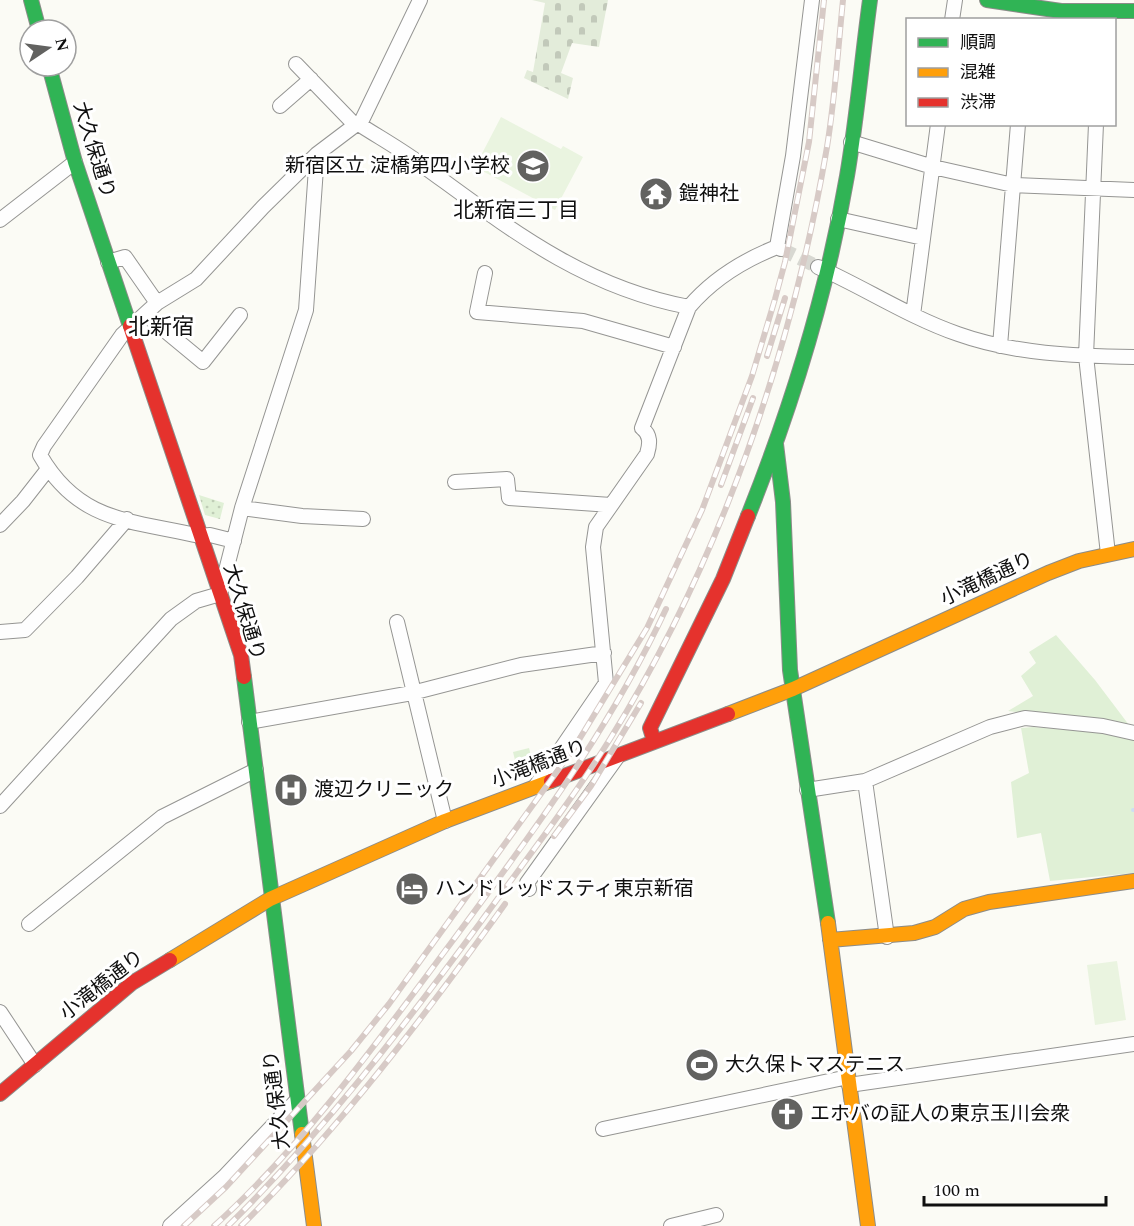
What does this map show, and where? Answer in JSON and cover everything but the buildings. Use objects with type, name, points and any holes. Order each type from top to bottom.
[{"type":"street","points":[[31,0],[36,18]]},
{"type":"street","points":[[234,541],[200,536],[96,512],[75,499],[48,469],[40,455],[99,366],[130,328],[157,303],[196,279],[317,154],[362,120],[420,0]]},
{"type":"street","points":[[535,787],[606,682],[593,547],[596,527],[647,454],[650,442],[648,434],[642,428],[688,307],[698,295],[752,257],[779,248],[812,0]]},
{"type":"street","points":[[654,741],[650,728],[723,579],[776,444],[809,344],[822,269],[838,219],[870,0]]},
{"type":"street","points":[[952,18],[955,0]]},
{"type":"street","points":[[987,0],[1028,9],[1102,16],[1134,11]]},
{"type":"street","points":[[296,64],[311,79],[334,96],[356,124],[424,166],[516,234],[566,264],[641,297],[688,307]]},
{"type":"street","name":"大久保通り","points":[[52,78],[75,162],[241,656],[270,899],[314,1226]]},
{"type":"street","points":[[289,103],[311,79]]},
{"type":"street","points":[[913,315],[939,126]]},
{"type":"street","points":[[1000,346],[1018,126]]},
{"type":"street","points":[[1096,126],[1086,356],[1108,554]]},
{"type":"street","points":[[851,142],[933,167],[1013,185],[1134,190]]},
{"type":"street","points":[[0,806],[171,619],[196,601],[220,594],[242,508],[306,310],[317,154]]},
{"type":"street","points":[[0,220],[75,162]]},
{"type":"street","points":[[838,219],[923,238]]},
{"type":"street","points":[[108,262],[125,257],[157,303]]},
{"type":"street","points":[[822,269],[913,315],[958,334],[1000,346],[1086,356],[1134,357]]},
{"type":"street","points":[[485,273],[477,312],[583,321],[674,347]]},
{"type":"street","points":[[145,314],[203,362],[240,315]]},
{"type":"street","points":[[776,444],[783,502],[793,689],[830,940],[868,1226]]},
{"type":"street","points":[[0,525],[24,501],[48,469]]},
{"type":"street","points":[[454,482],[507,479],[509,498],[611,505]]},
{"type":"street","points":[[242,508],[302,516],[363,519]]},
{"type":"street","points":[[0,632],[25,630],[77,577],[127,519]]},
{"type":"street","name":"小滝橋通り","points":[[0,1094],[132,983],[270,899],[445,821],[793,689],[1048,573],[1108,554],[1134,549]]},
{"type":"street","points":[[397,622],[412,693],[445,821]]},
{"type":"street","points":[[249,722],[412,693],[521,665],[604,653]]},
{"type":"street","points":[[807,790],[865,781],[990,727],[1025,718],[1103,726],[1134,733]]},
{"type":"street","points":[[529,889],[527,884],[619,754]]},
{"type":"street","points":[[29,924],[162,817],[256,770]]},
{"type":"street","points":[[865,781],[887,937]]},
{"type":"street","points":[[830,940],[887,937],[924,931],[964,909],[988,902],[1134,881]]},
{"type":"street","points":[[0,1012],[35,1065]]},
{"type":"street","points":[[603,1129],[849,1081],[1134,1044]]},
{"type":"street","points":[[170,1226],[272,1129],[297,1100]]},
{"type":"street","points":[[671,1226],[716,1215]]},
{"type":"green space","points":[[532,0],[608,0],[599,47],[572,43],[561,73],[573,78],[568,99],[524,78],[527,70],[533,72],[545,3]]},
{"type":"green space","points":[[501,117],[561,149],[563,146],[583,157],[555,210],[475,167]]},
{"type":"green space","points":[[199,495],[224,503],[220,519],[205,515]]},
{"type":"green space","points":[[1056,635],[1095,680],[1129,725],[1008,711],[1033,696],[1021,676],[1036,663],[1029,652]]},
{"type":"green space","points":[[1021,728],[1104,733],[1134,740],[1134,873],[1050,881],[1041,833],[1017,838],[1011,782],[1029,773]]},
{"type":"green space","points":[[529,748],[534,767],[518,772],[513,752]]},
{"type":"green space","points":[[1117,961],[1126,1020],[1095,1025],[1087,965]]},
{"type":"tunnel","points":[[781,249],[818,267]]},
{"type":"railway","points":[[184,1226],[226,1187],[351,1051],[389,1004],[574,748],[647,628],[702,510],[752,376],[775,299],[785,262],[809,142],[824,0]]},
{"type":"railway","points":[[228,1226],[263,1191],[360,1079],[421,1002],[530,855],[610,739],[685,601],[718,528],[747,454],[794,301],[827,147],[843,0]]},
{"type":"railway","points":[[767,356],[785,298]]},
{"type":"railway","points":[[721,485],[753,398]]},
{"type":"railway","points":[[214,1226],[246,1196],[307,1130],[392,1022],[506,869],[592,743],[643,655],[666,609]]},
{"type":"railway","points":[[554,836],[591,786],[641,703]]},
{"type":"railway","points":[[241,1226],[313,1150],[380,1071],[505,904]]},
{"type":"traffic: fast","points":[[31,0],[36,18]]},
{"type":"traffic: fast","points":[[748,516],[793,391],[829,263],[851,154],[870,0]]},
{"type":"traffic: fast","points":[[987,0],[1061,11],[1134,11]]},
{"type":"traffic: fast","points":[[52,78],[75,162],[130,326]]},
{"type":"traffic: fast","points":[[776,444],[783,502],[790,670],[828,923]]},
{"type":"traffic: fast","points":[[244,677],[302,1134]]},
{"type":"traffic: slow","points":[[728,714],[793,689],[1048,573],[1079,561],[1134,549]]},
{"type":"traffic: slow","points":[[170,960],[270,899],[445,821],[551,781]]},
{"type":"traffic: slow","points":[[830,940],[914,933],[935,927],[964,909],[989,902],[1134,881]]},
{"type":"traffic: slow","points":[[828,923],[868,1226]]},
{"type":"traffic: slow","points":[[302,1134],[314,1226]]},
{"type":"traffic: jam","points":[[130,326],[241,655],[244,677]]},
{"type":"traffic: jam","points":[[654,741],[650,728],[723,579],[748,516]]},
{"type":"traffic: jam","points":[[551,781],[728,714]]},
{"type":"traffic: jam","points":[[0,1094],[132,983],[170,960]]},
{"type":"place","name":"新宿区立 淀橋第四小学校","points":[[533,166]]},
{"type":"place","name":"鎧神社","points":[[656,194]]},
{"type":"place","name":"渡辺クリニック","points":[[291,790]]},
{"type":"place","name":"ハンドレッドスティ東京新宿","points":[[412,889]]},
{"type":"place","name":"大久保トマステニス","points":[[702,1065]]},
{"type":"place","name":"エホバの証人の東京玉川会衆","points":[[787,1114]]},
{"type":"district","name":"北新宿三丁目","points":[[516,211]]},
{"type":"district","name":"北新宿","points":[[161,327]]}]
